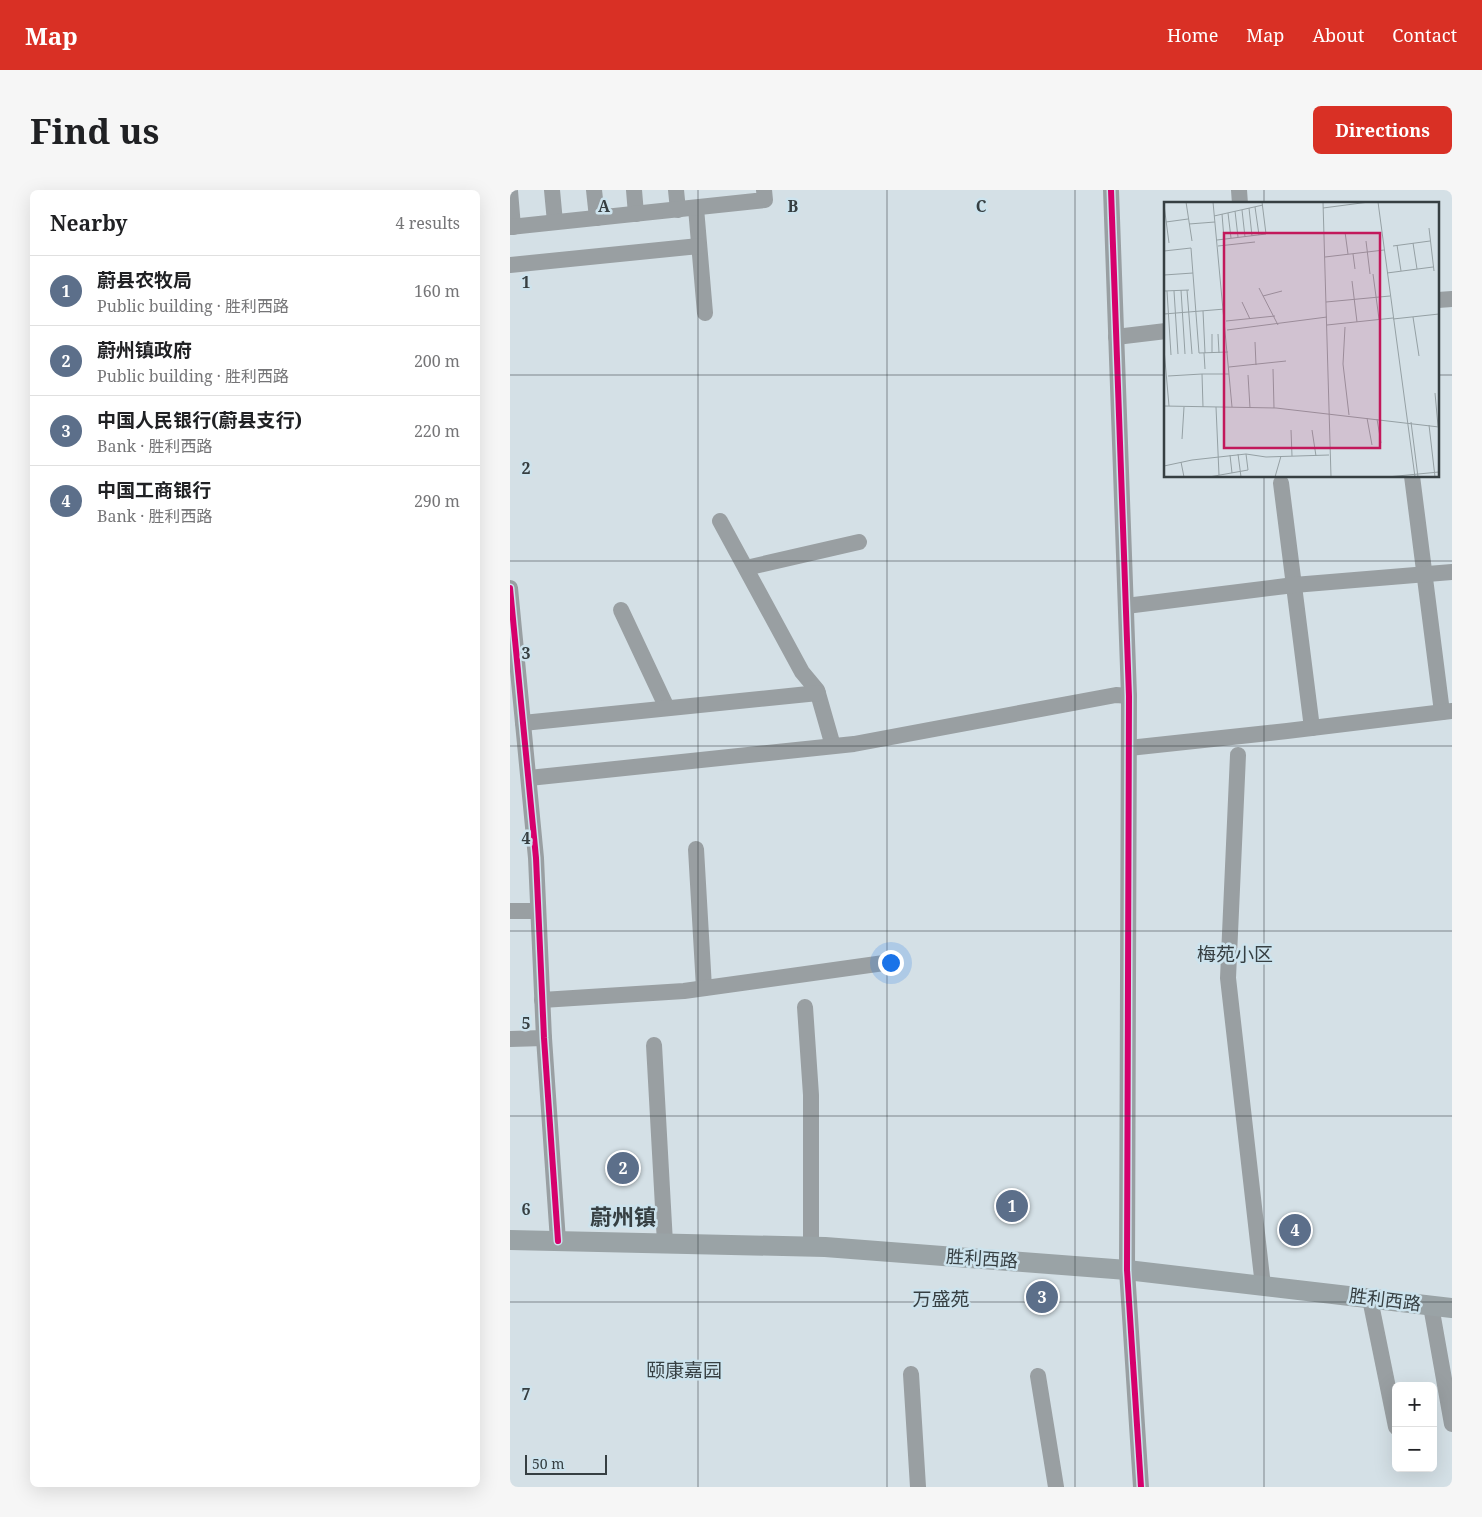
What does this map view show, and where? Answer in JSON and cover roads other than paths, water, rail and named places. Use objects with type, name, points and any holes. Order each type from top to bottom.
[{"type":"main road","name":"胜利西路","points":[[510,1240],[810,1246],[1127,1270],[1452,1308]]},
{"type":"street","points":[[552,190],[555,222]]},
{"type":"street","points":[[594,190],[598,218]]},
{"type":"street","points":[[634,190],[636,214]]},
{"type":"street","points":[[676,190],[678,210]]},
{"type":"street","points":[[510,191],[512,227],[696,208],[718,198],[765,200],[764,190]]},
{"type":"street","points":[[1111,190],[1129,696],[1127,1270],[1141,1487]]},
{"type":"street","points":[[696,208],[705,313]]},
{"type":"street","points":[[510,265],[699,246]]},
{"type":"street","points":[[1439,300],[1452,299]]},
{"type":"street","points":[[1116,337],[1164,331]]},
{"type":"street","points":[[1129,748],[1447,711],[1424,574],[1412,478]]},
{"type":"street","points":[[1281,483],[1312,728]]},
{"type":"street","points":[[720,521],[802,672],[817,690],[833,746]]},
{"type":"street","points":[[746,568],[858,542]]},
{"type":"street","points":[[1126,606],[1294,586],[1452,572]]},
{"type":"street","points":[[510,588],[513,651],[524,723],[536,858],[544,1038],[558,1241]]},
{"type":"street","points":[[620,610],[668,708]]},
{"type":"street","points":[[524,723],[818,693]]},
{"type":"street","points":[[529,778],[854,744],[1116,695],[1129,696]]},
{"type":"street","points":[[1238,755],[1228,978],[1263,1286]]},
{"type":"street","points":[[696,849],[704,988]]},
{"type":"street","points":[[510,912],[538,911]]},
{"type":"street","points":[[542,1000],[684,991],[884,963]]},
{"type":"street","points":[[805,1007],[810,1095],[810,1246]]},
{"type":"street","points":[[510,1038],[544,1038]]},
{"type":"street","points":[[654,1045],[665,1244]]},
{"type":"street","points":[[1370,1298],[1396,1427]]},
{"type":"street","points":[[1431,1306],[1452,1424]]},
{"type":"street","points":[[911,1374],[918,1487]]},
{"type":"street","points":[[1038,1376],[1056,1487]]},
{"type":"place","name":"蔚州镇政府","points":[[623,1168]]},
{"type":"place","name":"蔚县农牧局","points":[[1012,1206]]},
{"type":"place","name":"中国工商银行","points":[[1295,1230]]},
{"type":"place","name":"中国人民银行(蔚县支行)","points":[[1042,1297]]},
{"type":"district","name":"梅苑小区","points":[[1235,954]]},
{"type":"district","name":"蔚州镇","points":[[623,1217]]},
{"type":"district","name":"万盛苑","points":[[941,1299]]},
{"type":"district","name":"颐康嘉园","points":[[684,1370]]}]
